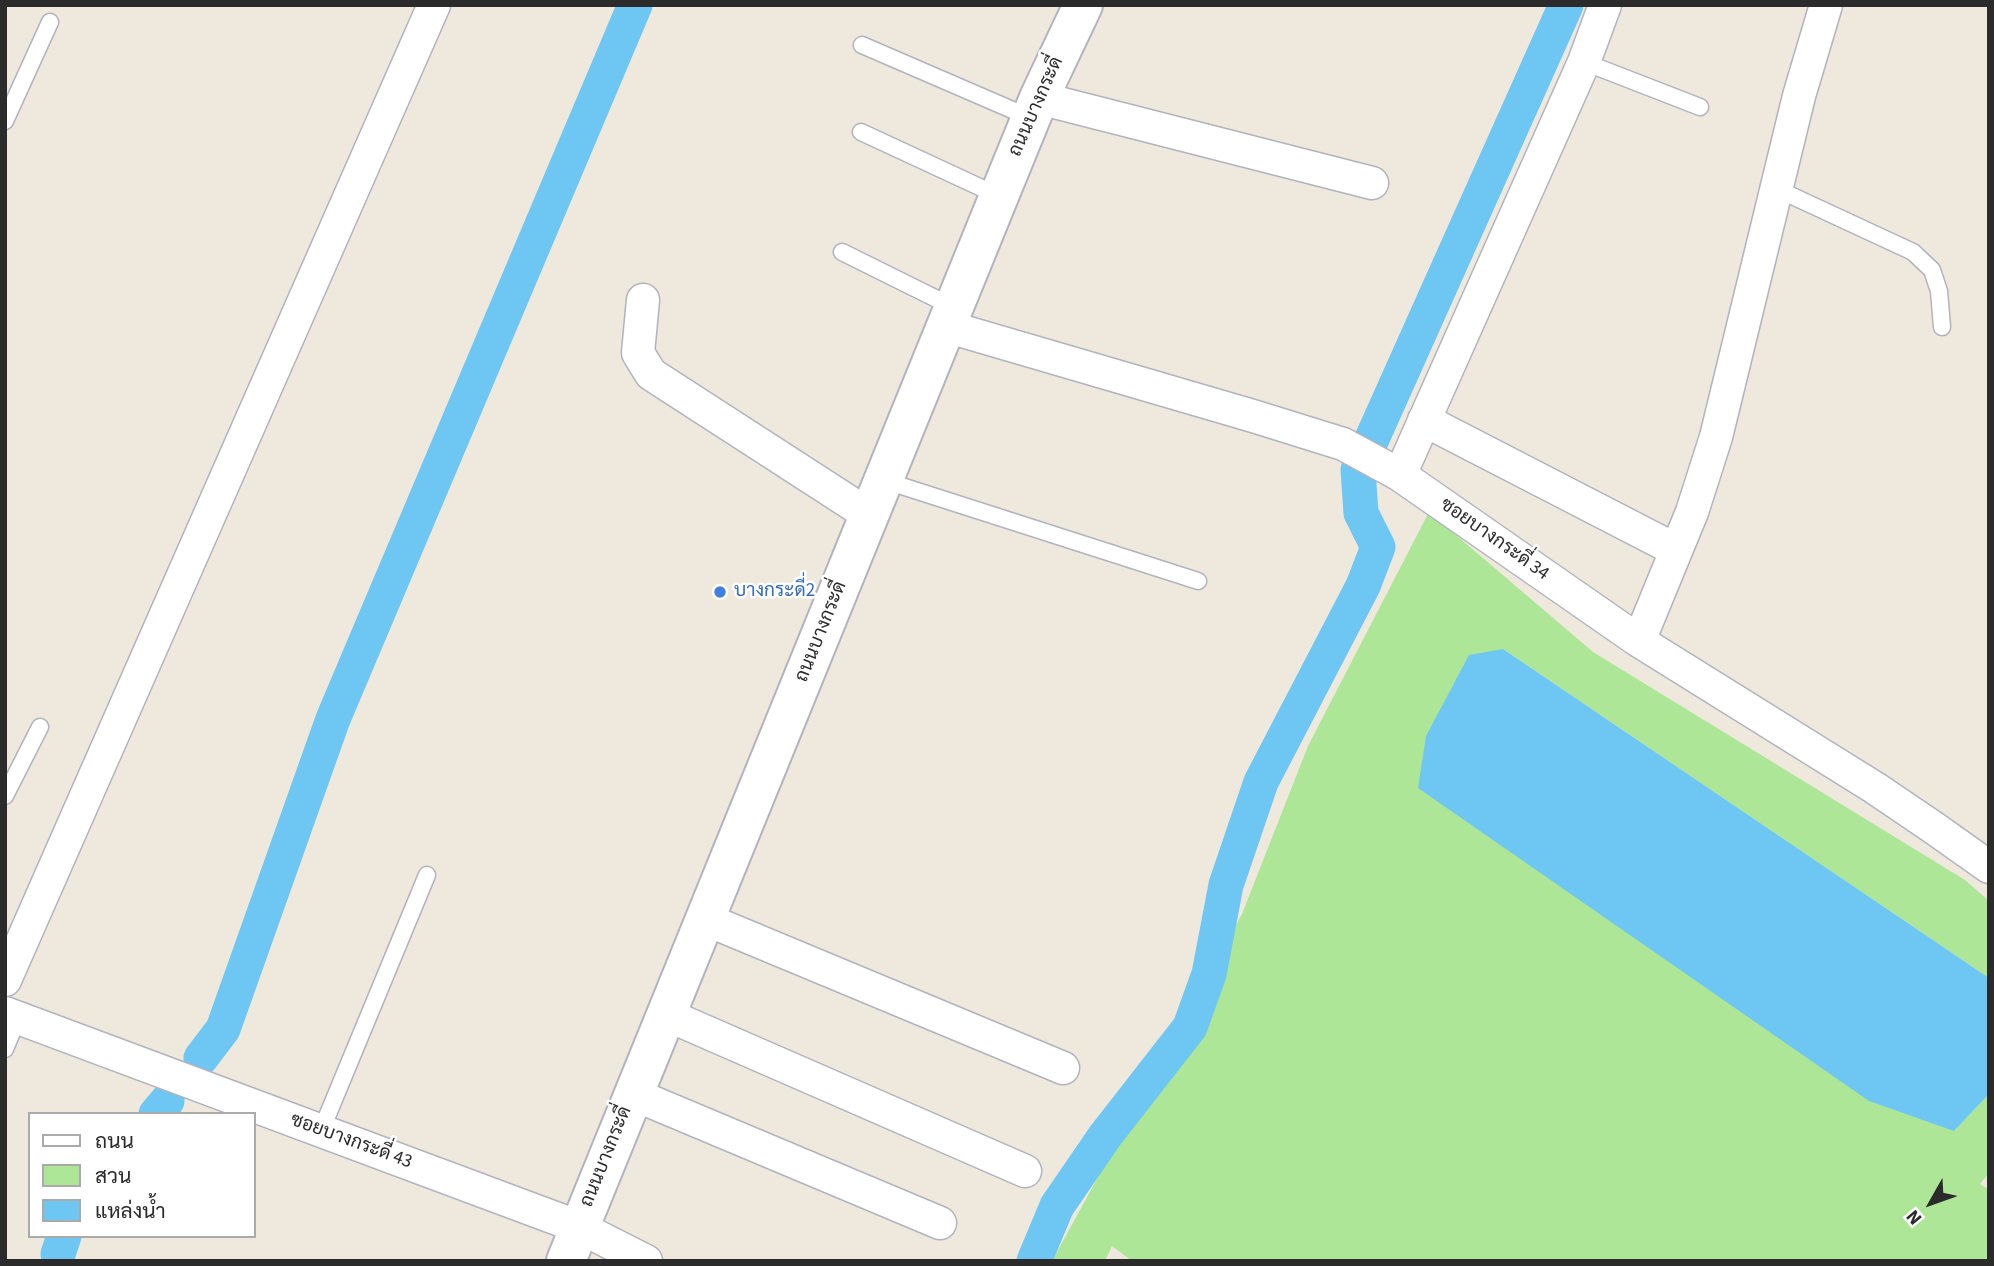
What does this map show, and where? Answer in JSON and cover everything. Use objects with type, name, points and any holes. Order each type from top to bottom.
[{"type":"street","points":[[5,980],[434,5]]},
{"type":"street","name":"ถนนบางกระดี่","points":[[573,1244],[1035,108],[1083,5]]},
{"type":"street","points":[[1387,467],[1424,420],[1584,62],[1605,5]]},
{"type":"street","points":[[1639,641],[1692,512],[1716,437],[1798,96],[1826,5]]},
{"type":"street","points":[[1035,108],[1371,183]]},
{"type":"street","points":[[643,300],[638,353],[652,374],[869,515]]},
{"type":"street","name":"ซอยบางกระดี่ 34","points":[[949,317],[1343,444],[1387,467],[1639,641],[1875,789],[1989,867]]},
{"type":"street","points":[[1424,420],[1676,550]]},
{"type":"street","points":[[705,919],[1063,1068]]},
{"type":"street","points":[[665,1014],[1026,1171]]},
{"type":"street","name":"ซอยบางกระดี่ 43","points":[[12,1016],[321,1131],[573,1244],[646,1261]]},
{"type":"street","points":[[633,1094],[940,1223]]},
{"type":"lane","points":[[5,121],[50,22]]},
{"type":"lane","points":[[862,45],[1035,108]]},
{"type":"lane","points":[[1584,62],[1700,107]]},
{"type":"lane","points":[[861,132],[999,196]]},
{"type":"lane","points":[[1775,188],[1913,252],[1932,270],[1939,291],[1942,327]]},
{"type":"lane","points":[[842,252],[949,317]]},
{"type":"lane","points":[[883,480],[1198,581]]},
{"type":"lane","points":[[5,796],[40,727]]},
{"type":"lane","points":[[321,1131],[427,875]]},
{"type":"lane","points":[[5,1049],[12,1016]]},
{"type":"green space","points":[[1429,512],[1593,652],[1965,880],[1989,901],[1989,978],[1503,649],[1954,1131],[1989,1094],[1989,1173],[1980,1184],[1989,1190],[1989,1261],[1132,1261],[1112,1246],[1105,1261],[1052,1261],[1242,914],[1308,746]]},
{"type":"water","points":[[1503,649],[1989,978],[1989,1094],[1954,1131],[1869,1101],[1418,788],[1426,736],[1469,655]]},
{"type":"waterway","points":[[201,1058],[223,1029],[333,719],[635,5]]},
{"type":"waterway","points":[[1034,1261],[1057,1206],[1105,1136],[1190,1027],[1209,974],[1226,885],[1261,782],[1363,586],[1378,547],[1361,513],[1358,470],[1566,5]]},
{"type":"waterway","points":[[158,1112],[167,1101]]},
{"type":"waterway","points":[[58,1254],[63,1238]]},
{"type":"place","name":"บางกระดี่2","points":[[720,592]]}]
